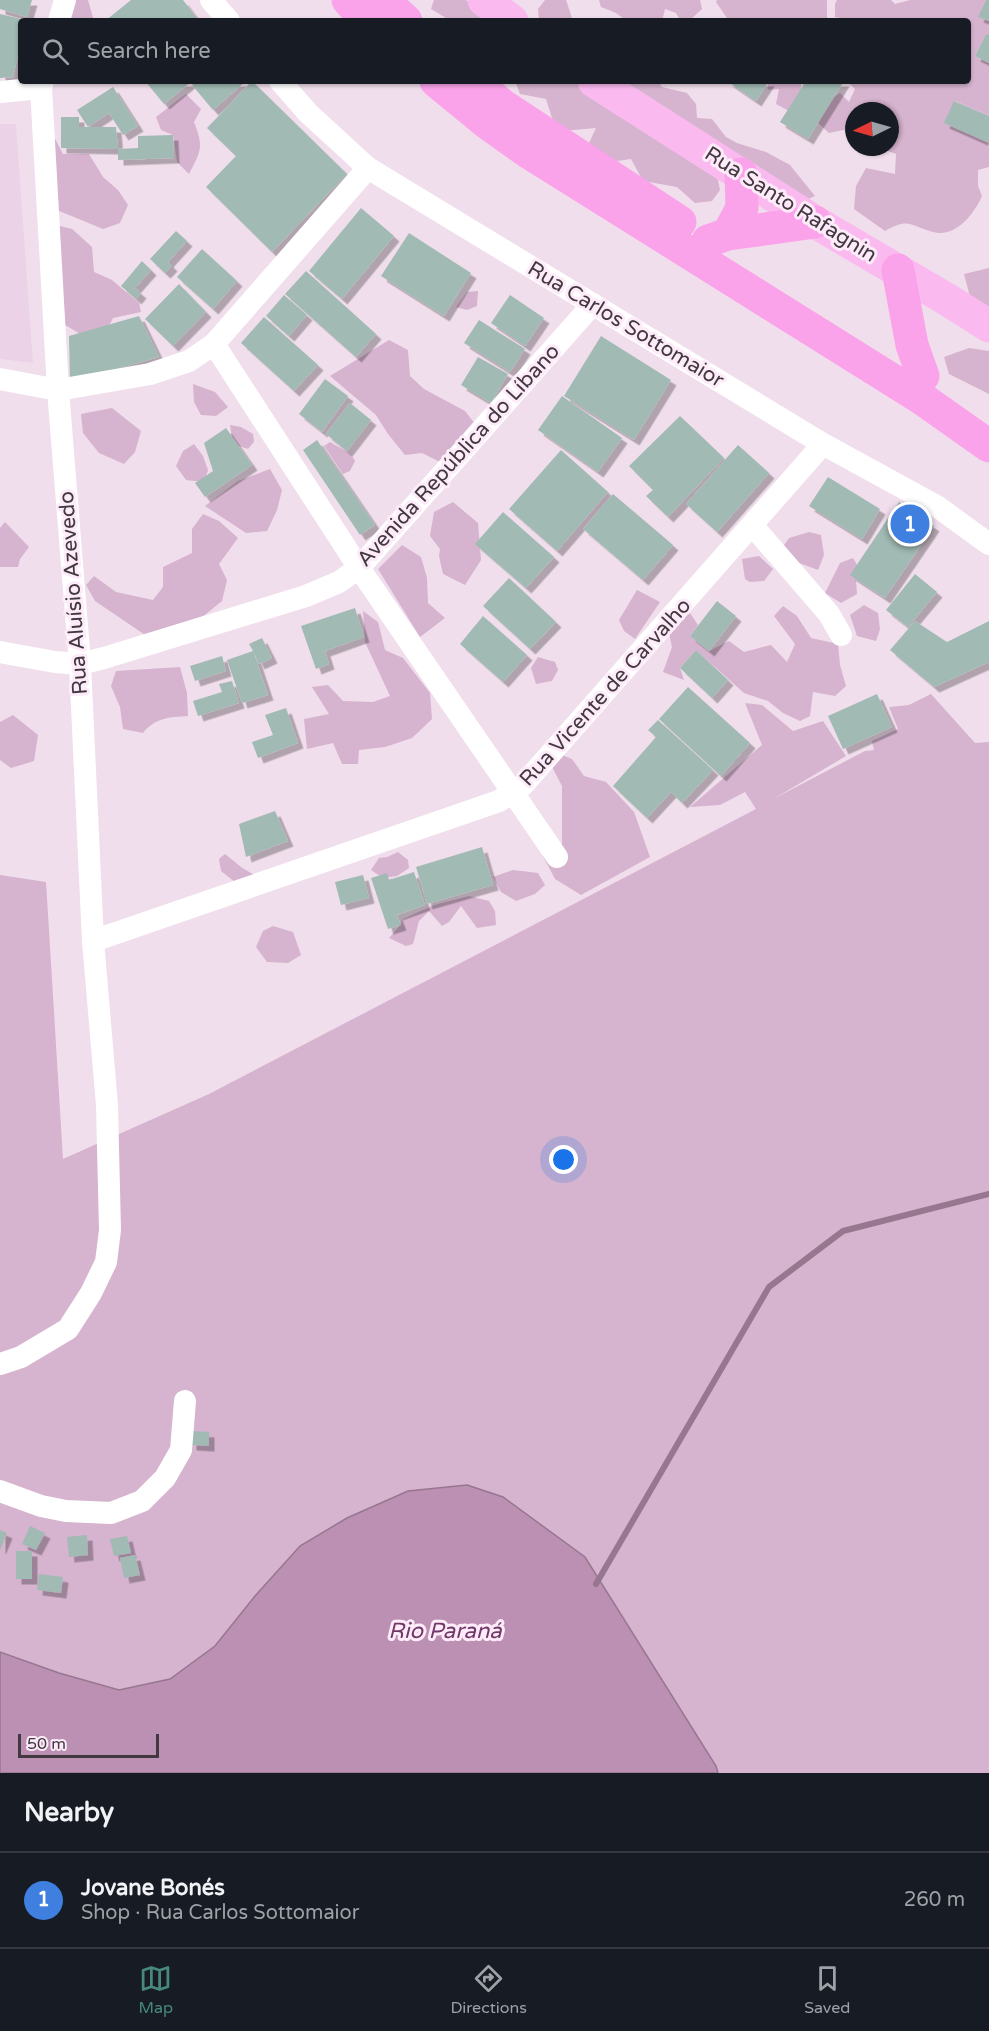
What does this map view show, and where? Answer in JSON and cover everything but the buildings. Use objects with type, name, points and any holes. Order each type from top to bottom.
[{"type":"highway","points":[[348,0],[364,18]]},
{"type":"highway","points":[[383,0],[403,18]]},
{"type":"highway","points":[[440,84],[503,134],[586,189],[902,386],[989,446]]},
{"type":"highway","points":[[478,84],[502,105],[718,237],[989,422]]},
{"type":"highway","points":[[718,237],[742,208],[741,174]]},
{"type":"highway","points":[[586,189],[613,225],[717,293],[913,412],[989,470]]},
{"type":"highway","points":[[718,237],[815,222]]},
{"type":"highway","points":[[898,270],[912,345],[923,376]]},
{"type":"main road","points":[[484,0],[508,18]]},
{"type":"main road","name":"Rua Santo Rafagnin","points":[[599,84],[815,222],[989,326]]},
{"type":"street","points":[[60,18],[65,0]]},
{"type":"street","points":[[211,0],[226,18]]},
{"type":"street","points":[[0,92],[42,84]]},
{"type":"street","name":"Rua Aluísio Azevedo","points":[[0,1364],[21,1357],[68,1329],[91,1293],[106,1262],[110,1230],[107,1105],[93,941],[80,663],[58,390],[42,84]]},
{"type":"street","name":"Rua Carlos Sottomaior","points":[[283,84],[308,113],[368,168],[823,444],[938,507],[989,544]]},
{"type":"street","points":[[0,379],[58,390],[150,374],[189,361],[214,344],[368,168]]},
{"type":"street","name":"Avenida República do Líbano","points":[[0,652],[55,662],[80,663],[104,658],[306,596],[339,582],[359,568],[593,304]]},
{"type":"street","points":[[214,344],[359,568],[557,857]]},
{"type":"street","name":"Rua Vicente de Carvalho","points":[[93,941],[499,801],[514,793],[523,786],[823,444]]},
{"type":"street","points":[[752,525],[829,614],[841,635]]},
{"type":"street","points":[[0,1491],[41,1506],[66,1511],[111,1513],[142,1501],[165,1478],[181,1450],[185,1401]]},
{"type":"shaded area","points":[[71,0],[88,0],[93,18],[67,18]]},
{"type":"shaded area","points":[[434,0],[465,0],[484,8],[487,18],[446,18],[431,9]]},
{"type":"shaded area","points":[[545,0],[566,0],[572,18],[539,18],[538,9]]},
{"type":"shaded area","points":[[599,0],[700,0],[702,9],[692,18],[679,18],[676,13],[665,9],[663,18],[623,18],[601,7]]},
{"type":"shaded area","points":[[717,0],[827,0],[828,18],[727,18],[716,2]]},
{"type":"shaded area","points":[[837,0],[891,0],[895,4],[910,0],[986,0],[979,16],[989,21],[989,35],[986,34],[975,56],[989,63],[989,116],[955,101],[945,123],[987,142],[989,148],[989,167],[978,170],[978,186],[982,196],[969,217],[957,228],[941,233],[914,225],[899,224],[885,231],[854,209],[856,186],[866,168],[895,174],[896,156],[899,156],[899,102],[849,102],[855,89],[850,84],[971,84],[971,18],[835,17]]},
{"type":"shaded area","points":[[516,84],[594,84],[716,171],[720,190],[712,201],[695,203],[677,187],[643,181],[631,159],[617,161],[588,145],[596,128],[562,131],[552,118],[546,99],[520,94]]},
{"type":"shaded area","points":[[618,84],[660,84],[662,87],[687,93],[696,104],[697,118],[712,119],[726,137],[766,152],[790,165],[815,196],[806,200]]},
{"type":"shaded area","points":[[767,84],[801,84],[802,102],[789,111],[776,104],[779,89],[768,90]]},
{"type":"shaded area","points":[[840,93],[849,102],[845,102],[845,130],[829,133],[817,122],[824,103]]},
{"type":"shaded area","points":[[186,94],[201,109],[194,122],[200,149],[189,174],[177,162],[173,135],[161,130],[156,117]]},
{"type":"shaded area","points":[[0,124],[16,124],[33,363],[0,359]]},
{"type":"shaded area","points":[[52,133],[63,154],[89,154],[103,177],[118,190],[128,205],[120,223],[103,229],[52,208]]},
{"type":"shaded area","points":[[52,224],[72,229],[92,247],[94,272],[112,280],[139,303],[141,312],[113,318],[106,332],[87,338],[65,325]]},
{"type":"shaded area","points":[[989,268],[989,335],[974,312],[964,274]]},
{"type":"shaded area","points":[[478,291],[477,306],[467,310],[456,307],[467,292]]},
{"type":"shaded area","points":[[389,340],[408,350],[410,376],[424,389],[465,411],[475,424],[442,463],[422,453],[405,455],[376,415],[330,376]]},
{"type":"shaded area","points":[[969,348],[989,351],[989,394],[949,374],[944,357]]},
{"type":"shaded area","points":[[193,384],[215,392],[228,407],[216,416],[201,415],[194,402]]},
{"type":"shaded area","points":[[112,408],[141,431],[135,452],[124,464],[99,453],[83,433],[81,414]]},
{"type":"shaded area","points":[[230,425],[241,427],[253,434],[254,442],[248,449],[233,444]]},
{"type":"shaded area","points":[[330,442],[351,454],[355,461],[350,471],[343,474],[324,446]]},
{"type":"shaded area","points":[[194,444],[203,456],[208,470],[204,482],[186,480],[176,466],[183,451]]},
{"type":"shaded area","points":[[270,469],[282,490],[277,510],[267,531],[246,533],[205,506],[238,481]]},
{"type":"shaded area","points":[[453,502],[478,523],[481,560],[465,585],[443,574],[439,556],[440,549],[430,536],[434,512]]},
{"type":"shaded area","points":[[203,514],[219,521],[238,538],[219,564],[227,580],[222,601],[180,635],[160,645],[95,601],[86,585],[94,576],[116,592],[153,600],[163,587],[163,567],[192,553],[192,529]]},
{"type":"shaded area","points":[[5,522],[29,547],[20,559],[18,567],[0,567],[0,528]]},
{"type":"shaded area","points":[[809,532],[821,535],[824,555],[818,570],[799,563],[780,551],[789,538]]},
{"type":"shaded area","points":[[402,545],[421,557],[427,578],[428,603],[445,618],[420,637],[378,569]]},
{"type":"shaded area","points":[[759,556],[773,569],[764,581],[750,582],[745,579],[742,559]]},
{"type":"shaded area","points":[[853,558],[861,572],[856,580],[857,594],[841,603],[825,593],[840,563]]},
{"type":"shaded area","points":[[637,590],[660,602],[635,639],[624,631],[619,620]]},
{"type":"shaded area","points":[[864,605],[878,613],[880,629],[876,641],[857,636],[850,615]]},
{"type":"shaded area","points":[[783,606],[797,616],[811,638],[838,644],[840,665],[846,686],[835,696],[813,692],[810,716],[800,721],[783,713],[768,701],[744,693],[696,650],[680,668],[684,680],[663,672],[672,647],[669,633],[674,615],[690,613],[698,625],[690,636],[709,651],[729,641],[744,652],[771,645],[787,662],[795,644],[774,616]]},
{"type":"shaded area","points":[[363,611],[378,622],[385,650],[403,658],[430,693],[432,719],[412,738],[385,747],[359,750],[358,764],[342,764],[333,743],[307,749],[304,719],[329,714],[312,687],[328,685],[343,701],[373,702],[390,696],[365,642]]},
{"type":"shaded area","points":[[538,657],[555,662],[558,670],[552,681],[536,684],[531,668]]},
{"type":"shaded area","points":[[180,667],[187,693],[188,716],[163,719],[152,724],[143,733],[123,729],[120,707],[111,686],[116,671]]},
{"type":"shaded area","points":[[931,694],[975,743],[989,742],[989,1773],[718,1773],[716,1766],[585,1557],[300,1546],[255,1596],[215,1646],[170,1679],[119,1690],[59,1673],[0,1652],[0,875],[46,882],[63,1159],[209,1094],[756,809],[745,792],[720,805],[690,807],[762,745],[745,703],[762,705],[793,731],[823,721],[846,756],[775,798],[865,751],[874,750],[872,741],[898,729],[889,707],[909,705]]},
{"type":"shaded area","points":[[13,715],[38,735],[34,761],[11,768],[0,760],[0,722]]},
{"type":"shaded area","points":[[557,753],[572,759],[584,776],[606,782],[634,812],[650,857],[581,895],[555,879],[543,856],[562,844],[562,786],[550,763]]},
{"type":"shaded area","points":[[398,852],[408,860],[409,868],[397,876],[383,878],[371,870],[379,858]]},
{"type":"shaded area","points":[[225,854],[256,876],[235,882],[221,871],[219,859]]},
{"type":"shaded area","points":[[513,870],[538,873],[545,885],[535,894],[516,901],[501,892],[493,877]]},
{"type":"shaded area","points":[[469,896],[489,901],[495,911],[496,925],[477,928],[461,906],[449,922],[442,926],[429,911],[419,921],[413,944],[406,946],[389,938],[403,919],[434,905]]},
{"type":"shaded area","points":[[273,926],[293,932],[301,955],[288,963],[267,962],[256,947],[263,931]]},
{"type":"water","name":"Rio Paraná","points":[[467,1485],[503,1497],[585,1557],[716,1766],[718,1773],[0,1773],[0,1652],[59,1673],[119,1690],[170,1679],[215,1646],[255,1596],[300,1546],[347,1518],[408,1491]]},
{"type":"waterway","points":[[596,1584],[769,1287],[843,1231],[989,1194]]},
{"type":"place","name":"Jovane Bonés","points":[[910,524]]}]
